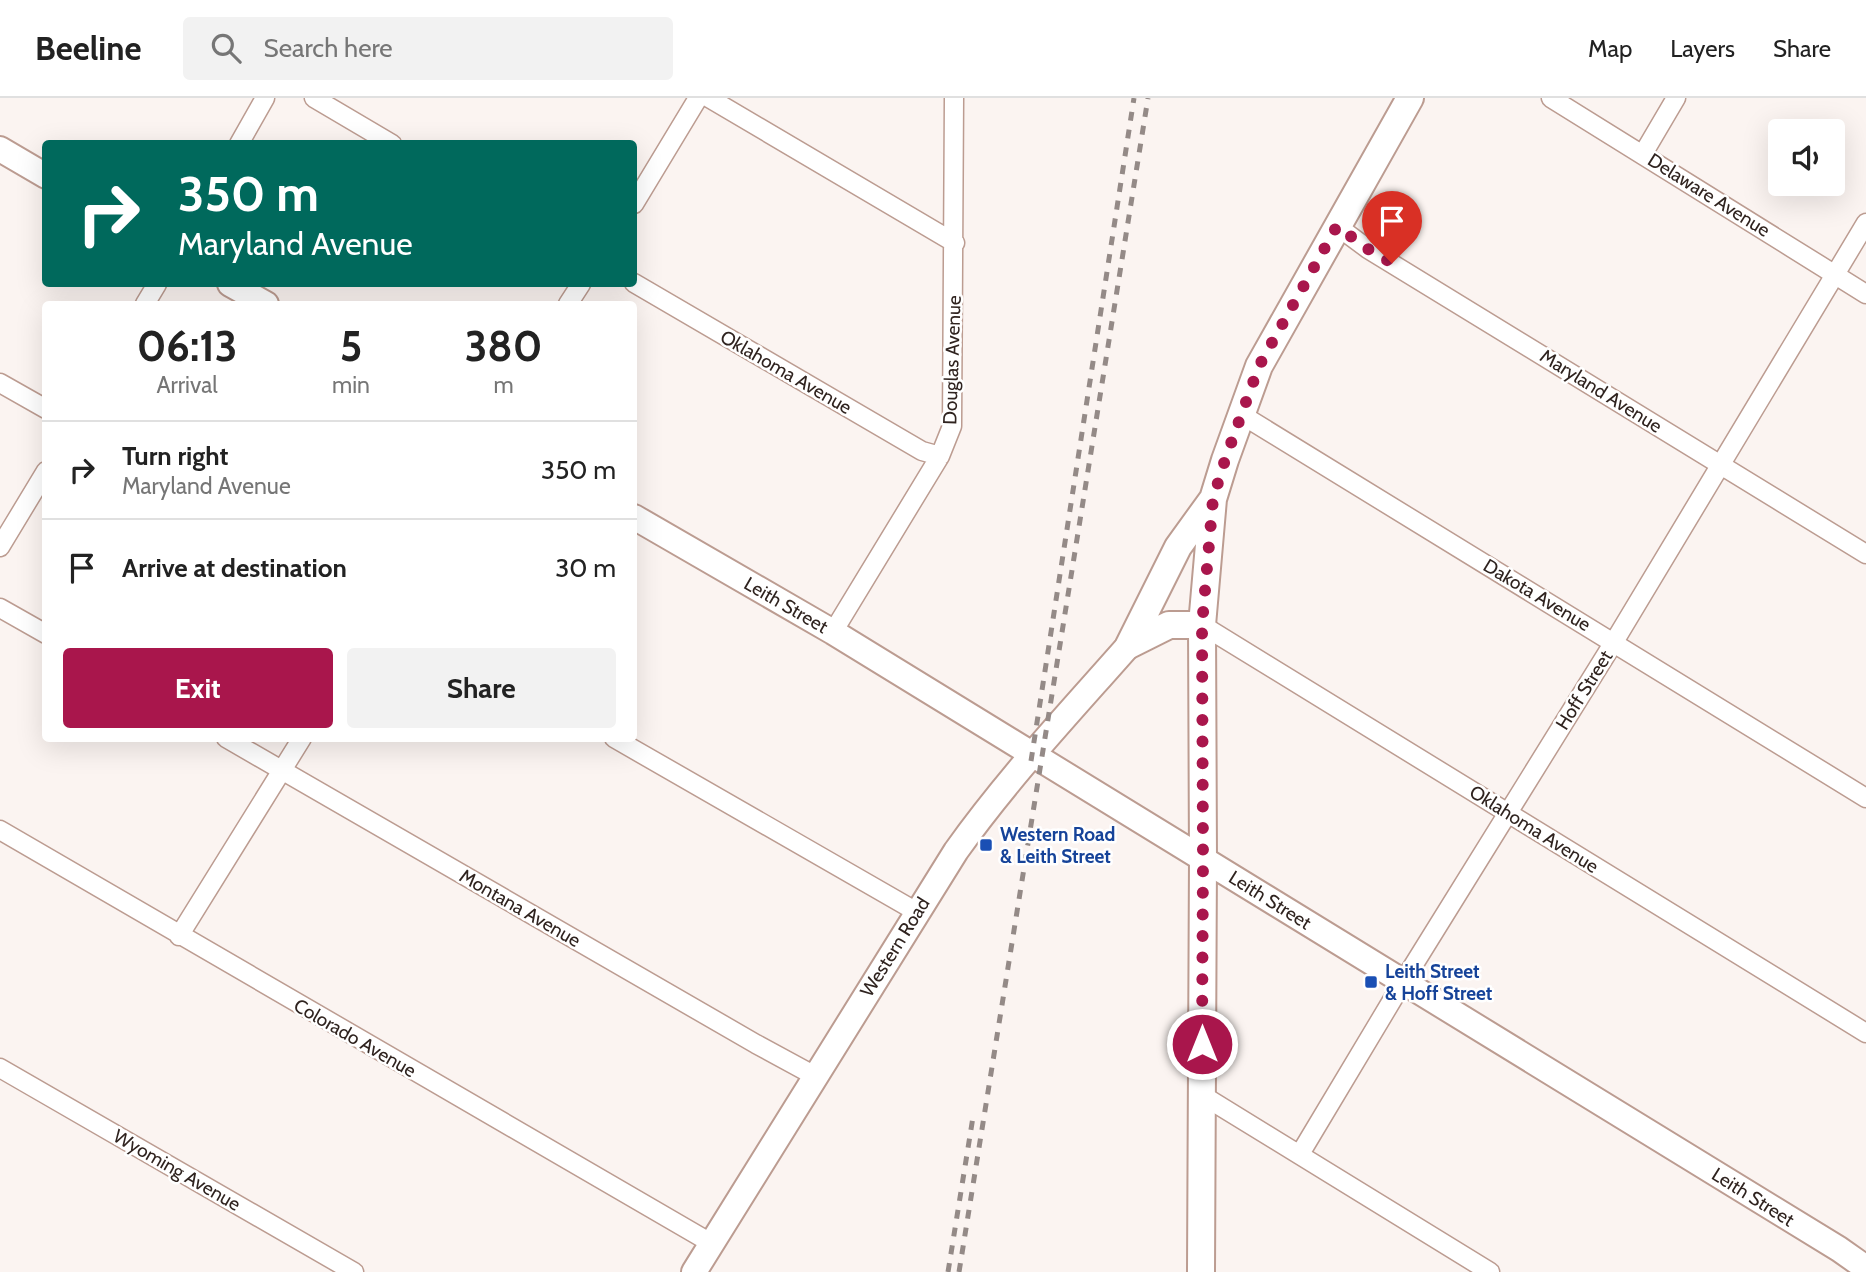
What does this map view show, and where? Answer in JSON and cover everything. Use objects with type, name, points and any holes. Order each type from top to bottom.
[{"type":"main road","points":[[1201,1272],[1202,625],[1213,499],[1259,366],[1410,98]]},
{"type":"main road","points":[[1129,645],[1178,547],[1213,499]]},
{"type":"main road","points":[[1129,645],[1168,625],[1202,625]]},
{"type":"street","points":[[241,140],[265,98]]},
{"type":"street","points":[[314,98],[385,140]]},
{"type":"street","points":[[637,199],[698,98]]},
{"type":"street","points":[[709,98],[955,243]]},
{"type":"street","name":"Douglas Avenue","points":[[833,632],[940,456],[952,426],[954,98]]},
{"type":"street","name":"Delaware Avenue","points":[[1551,98],[1866,294]]},
{"type":"street","points":[[1643,155],[1676,98]]},
{"type":"street","points":[[0,149],[42,174]]},
{"type":"street","name":"Hoff Street","points":[[1300,1154],[1403,982],[1614,642],[1866,223]]},
{"type":"street","name":"Maryland Avenue","points":[[1337,226],[1368,249],[1866,554]]},
{"type":"street","name":"Oklahoma Avenue","points":[[637,286],[922,451],[940,456]]},
{"type":"street","points":[[235,287],[261,301]]},
{"type":"street","points":[[0,383],[42,407]]},
{"type":"street","name":"Dakota Avenue","points":[[1242,415],[1866,798]]},
{"type":"street","points":[[0,547],[42,478]]},
{"type":"street","name":"Leith Street","points":[[637,519],[833,632],[1863,1266]]},
{"type":"street","points":[[0,608],[42,632]]},
{"type":"street","name":"Oklahoma Avenue","points":[[1202,625],[1866,1033]]},
{"type":"street","name":"Western Road","points":[[694,1272],[917,912],[971,830],[1032,755],[1129,645]]},
{"type":"street","name":"Montana Avenue","points":[[233,742],[815,1076]]},
{"type":"street","points":[[179,936],[300,742]]},
{"type":"street","points":[[621,742],[917,912]]},
{"type":"street","name":"Colorado Avenue","points":[[0,830],[711,1243]]},
{"type":"street","name":"Wyoming Avenue","points":[[0,1068],[354,1272]]},
{"type":"street","points":[[1202,1095],[1490,1272]]},
{"type":"railway","points":[[1031,761],[1134,98]]},
{"type":"railway","points":[[959,1272],[1148,98]]},
{"type":"railway","points":[[948,1272],[973,1117]]},
{"type":"place","name":"Western Road & Leith Street","points":[[986,845]]},
{"type":"place","name":"Leith Street & Hoff Street","points":[[1371,982]]},
{"type":"route","points":[[1202,1044],[1202,625],[1213,499],[1259,366],[1337,226],[1392,263]]}]
